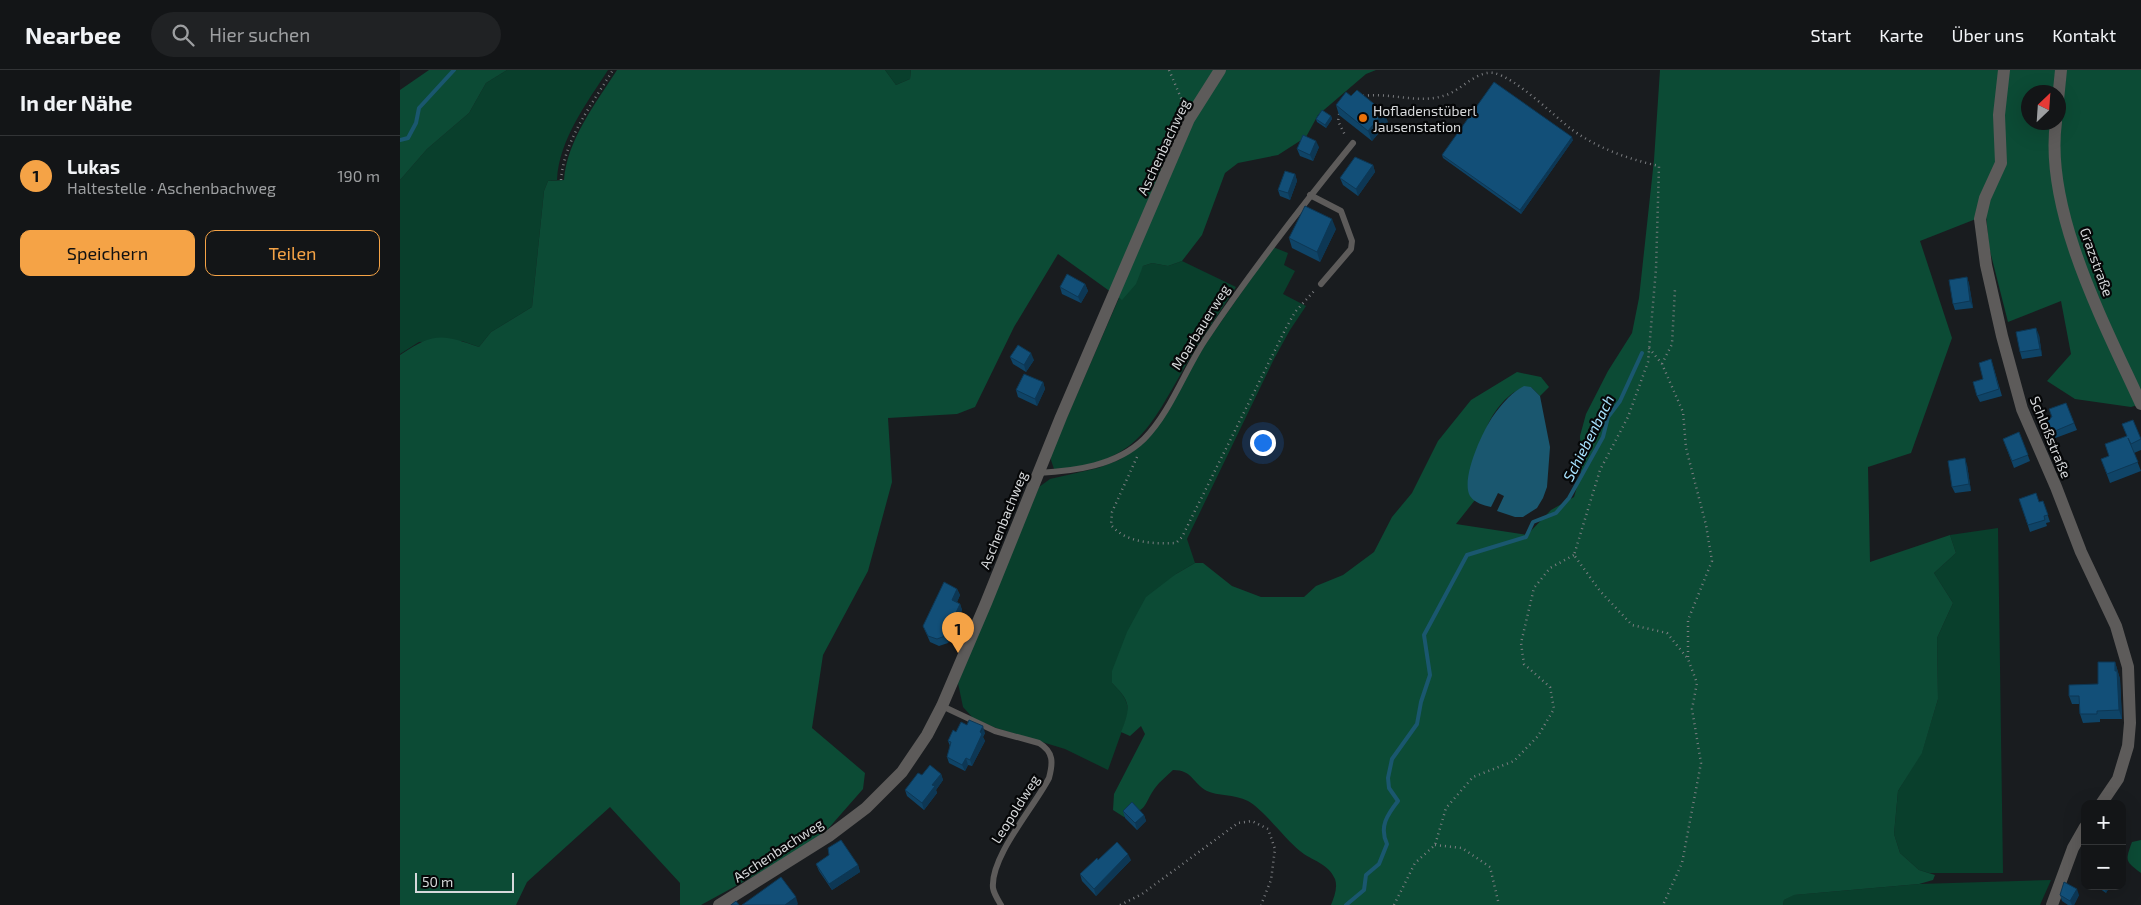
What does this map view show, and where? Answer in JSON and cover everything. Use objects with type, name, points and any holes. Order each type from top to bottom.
[{"type":"street","name":"Aschenbachweg","points":[[719,905],[829,836],[866,808],[902,772],[927,735],[942,706],[1038,473],[1189,119],[1220,70]]},
{"type":"street","name":"Schloßstraße","points":[[2004,70],[1999,115],[2001,163],[1985,198],[1980,219],[1986,266],[2002,336],[2022,409],[2081,552],[2116,626],[2128,667],[2130,716],[2128,746],[2118,779],[2104,800]]},
{"type":"street","points":[[2060,85],[2061,70]]},
{"type":"street","name":"Grazstraße","points":[[2056,130],[2057,179],[2077,258],[2141,404]]},
{"type":"street","points":[[2052,905],[2073,848],[2081,834]]},
{"type":"lane","name":"Moarbauerweg","points":[[1038,473],[1072,471],[1097,465],[1118,457],[1136,445],[1156,424],[1193,360],[1270,245],[1352,143]]},
{"type":"lane","points":[[1310,196],[1342,211],[1352,241],[1348,254],[1321,284]]},
{"type":"lane","name":"Leopoldweg","points":[[942,706],[995,732],[1039,743],[1045,746],[1051,755],[1049,778],[1004,851],[994,871],[993,889],[1001,905]]},
{"type":"path","points":[[561,180],[562,165],[567,149],[587,111],[613,70]]},
{"type":"path","points":[[1169,70],[1189,119]]},
{"type":"path","points":[[1358,97],[1388,95],[1435,98],[1450,94],[1485,73],[1495,73],[1509,80],[1572,129],[1602,148],[1659,166],[1656,269],[1648,362],[1628,417],[1600,470],[1574,555],[1550,568],[1534,588],[1521,643],[1524,664],[1550,687],[1554,709],[1538,736],[1514,761],[1473,777],[1446,808],[1435,845],[1415,863],[1394,905]]},
{"type":"path","points":[[1343,104],[1339,112],[1338,121],[1352,143]]},
{"type":"path","points":[[1136,445],[1137,459],[1112,512],[1111,524],[1120,534],[1134,539],[1148,543],[1176,543],[1182,537],[1286,328],[1296,312],[1321,284]]},
{"type":"path","points":[[1662,364],[1672,344],[1675,289]]},
{"type":"path","points":[[1649,348],[1662,364],[1683,412],[1686,448],[1706,525],[1712,561],[1688,620],[1688,659]]},
{"type":"path","points":[[1574,555],[1600,591],[1632,625],[1667,632],[1688,659],[1697,684],[1692,709],[1702,763],[1682,863],[1663,905]]},
{"type":"path","points":[[1120,905],[1142,894],[1238,824],[1252,821],[1268,829],[1276,849],[1271,880],[1261,905]]},
{"type":"path","points":[[1435,845],[1462,848],[1490,867],[1499,905]]},
{"type":"green space","points":[[429,70],[507,70],[486,83],[469,113],[427,149],[400,180],[400,90]]},
{"type":"green space","points":[[507,70],[608,70],[583,108],[568,136],[559,165],[557,180],[548,181],[544,191],[532,307],[491,332],[479,347],[462,341],[419,342],[400,354],[400,180],[427,149],[469,113],[486,83]]},
{"type":"green space","points":[[617,70],[885,70],[896,85],[910,79],[911,70],[1376,70],[1366,74],[1318,115],[1306,137],[1278,155],[1238,163],[1225,173],[1202,235],[1182,261],[1168,266],[1152,263],[1143,266],[1136,284],[1122,300],[1058,254],[1014,327],[975,407],[957,414],[888,418],[892,482],[868,571],[823,655],[812,728],[865,773],[863,789],[827,830],[792,855],[701,905],[680,905],[680,883],[610,807],[527,882],[516,905],[400,905],[400,355],[421,342],[438,337],[479,347],[491,332],[532,307],[544,191],[548,181],[564,180],[566,165],[577,136]]},
{"type":"green space","points":[[885,70],[911,70],[910,79],[896,85]]},
{"type":"green space","points":[[1660,70],[2141,70],[2141,404],[2131,407],[2075,399],[2047,381],[2071,354],[2061,301],[2008,322],[1989,247],[1986,215],[1920,241],[1952,338],[1911,453],[1868,467],[1870,562],[1950,535],[1956,553],[1934,573],[1953,603],[1937,638],[1938,699],[1922,753],[1898,791],[1894,834],[1900,853],[1919,870],[1935,875],[1933,880],[1919,884],[1794,895],[1784,900],[1783,905],[1331,905],[1336,882],[1328,869],[1300,851],[1254,805],[1237,797],[1207,791],[1185,772],[1173,770],[1157,785],[1144,807],[1138,812],[1124,817],[1113,810],[1114,794],[1145,734],[1141,726],[1130,736],[1121,732],[1128,711],[1126,700],[1112,683],[1112,671],[1127,632],[1146,597],[1176,574],[1195,563],[1203,563],[1232,586],[1261,597],[1304,597],[1316,586],[1343,575],[1374,552],[1392,517],[1412,493],[1438,441],[1471,400],[1517,372],[1541,377],[1549,387],[1540,396],[1531,387],[1517,390],[1504,400],[1494,414],[1484,435],[1477,461],[1470,495],[1475,500],[1456,524],[1527,535],[1551,510],[1574,497],[1581,473],[1580,436],[1586,414],[1608,371],[1632,333],[1639,298],[1654,160]]},
{"type":"green space","points":[[1273,247],[1288,253],[1284,265],[1295,271],[1283,294],[1306,306],[1274,359],[1187,539],[1195,563],[1176,574],[1112,683],[1126,700],[1128,714],[1108,770],[1065,749],[996,728],[973,718],[963,707],[958,683],[1039,487],[1050,479],[1098,468],[1119,460],[1146,441],[1207,342]]},
{"type":"green space","points":[[1182,261],[1236,287],[1195,349],[1165,402],[1140,436],[1125,449],[1106,459],[1083,465],[1054,469],[1051,454],[1119,298],[1122,299],[1143,266],[1152,263],[1168,266]]},
{"type":"green space","points":[[1998,528],[2003,873],[1929,873],[1919,870],[1900,853],[1894,834],[1898,791],[1922,752],[1938,699],[1937,638],[1953,603],[1934,573],[1956,553],[1950,535]]},
{"type":"green space","points":[[2141,840],[2141,873],[2129,863],[2128,853],[2132,842]]},
{"type":"green space","points":[[2051,880],[2040,905],[1783,905],[1784,900],[1793,895],[1919,884]]},
{"type":"water","points":[[1524,386],[1531,387],[1540,396],[1550,447],[1547,487],[1543,498],[1537,508],[1523,517],[1515,517],[1497,511],[1504,496],[1498,493],[1491,507],[1474,500],[1470,496],[1468,478],[1475,453],[1491,419],[1508,398]]},
{"type":"building","points":[[1494,82],[1572,137],[1520,210],[1442,155]]},
{"type":"building","points":[[1357,90],[1384,112],[1368,131],[1336,105],[1346,92],[1351,96]]},
{"type":"building","points":[[1322,110],[1331,116],[1325,125],[1316,119]]},
{"type":"building","points":[[1303,135],[1316,141],[1310,155],[1297,149]]},
{"type":"building","points":[[1355,157],[1373,165],[1356,189],[1340,178]]},
{"type":"building","points":[[1285,171],[1295,174],[1288,193],[1278,190]]},
{"type":"building","points":[[1305,206],[1332,219],[1317,252],[1289,238]]},
{"type":"building","points":[[1067,274],[1085,284],[1078,297],[1060,287]]},
{"type":"building","points":[[1967,277],[1970,301],[1953,304],[1949,280]]},
{"type":"building","points":[[2036,328],[2040,349],[2020,352],[2016,332]]},
{"type":"building","points":[[1018,345],[1031,353],[1024,365],[1010,357]]},
{"type":"building","points":[[1991,359],[1999,389],[1977,396],[1973,382],[1983,379],[1979,363]]},
{"type":"building","points":[[1024,374],[1043,382],[1035,399],[1016,390]]},
{"type":"building","points":[[2066,403],[2074,423],[2048,434],[2042,420],[2052,417],[2049,409]]},
{"type":"building","points":[[2133,420],[2141,439],[2131,444],[2128,438],[2138,462],[2107,474],[2101,459],[2109,456],[2105,444],[2127,436],[2122,424]]},
{"type":"building","points":[[2019,432],[2028,455],[2012,461],[2003,439]]},
{"type":"building","points":[[1965,458],[1969,484],[1952,487],[1948,461]]},
{"type":"building","points":[[2036,493],[2039,502],[2043,501],[2048,515],[2044,516],[2045,520],[2028,525],[2019,499]]},
{"type":"building","points":[[944,582],[957,589],[952,600],[960,604],[945,636],[937,639],[928,636],[923,626]]},
{"type":"building","points":[[2098,662],[2115,662],[2119,710],[2097,711],[2097,714],[2080,714],[2079,696],[2069,696],[2069,685],[2098,684]]},
{"type":"building","points":[[969,720],[983,726],[980,732],[982,734],[970,760],[966,758],[962,765],[947,757],[951,742],[948,741],[953,730],[956,732],[961,722],[967,725]]},
{"type":"building","points":[[930,765],[941,774],[932,785],[935,786],[922,803],[905,790],[918,773],[922,775]]},
{"type":"building","points":[[1132,802],[1144,815],[1135,823],[1123,811]]},
{"type":"building","points":[[841,840],[858,865],[829,884],[816,864],[829,855],[828,848]]},
{"type":"building","points":[[1117,842],[1128,854],[1094,889],[1080,874]]},
{"type":"building","points":[[781,877],[796,897],[785,905],[742,905]]},
{"type":"building","points":[[2064,882],[2077,889],[2070,901],[2060,895]]},
{"type":"building","points":[[736,901],[739,905],[731,905]]},
{"type":"waterway","points":[[400,140],[408,138],[416,123],[419,108],[454,70]]},
{"type":"waterway","name":"Schiebenbach","points":[[1346,905],[1364,890],[1366,875],[1379,864],[1387,844],[1384,832],[1385,821],[1398,801],[1389,788],[1388,778],[1392,759],[1417,724],[1421,702],[1430,675],[1424,635],[1467,555],[1526,537],[1533,522],[1556,513],[1569,498],[1603,437],[1608,417],[1620,401],[1642,353]]},
{"type":"place","name":"Hofladenstüberl Jausenstation","points":[[1363,118]]},
{"type":"place","name":"Lukas","points":[[958,653]]}]
